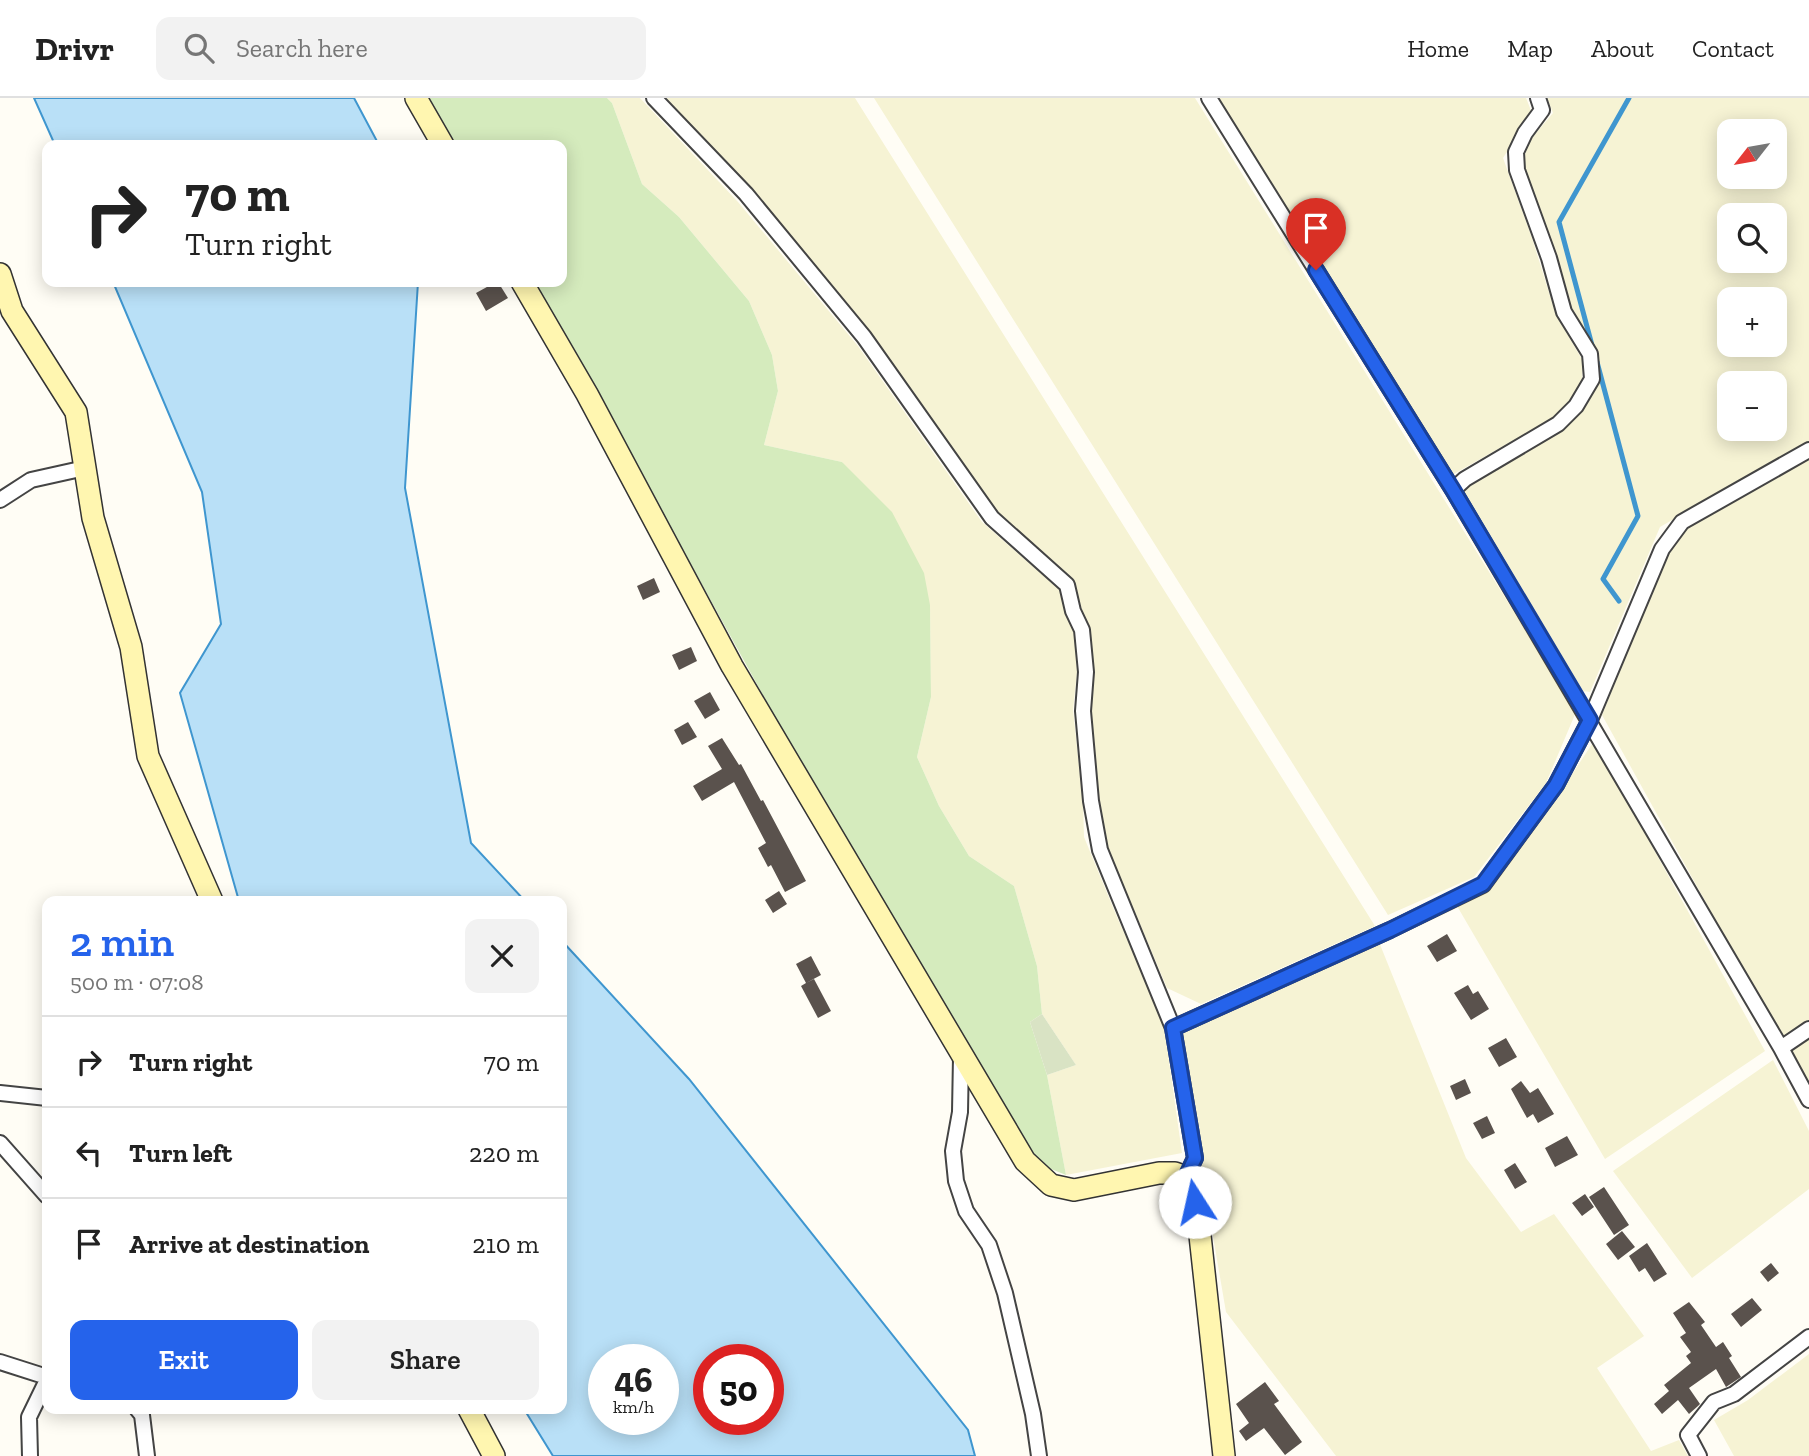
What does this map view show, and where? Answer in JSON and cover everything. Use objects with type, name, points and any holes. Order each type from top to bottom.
[{"type":"main road","points":[[416,98],[440,140]]},
{"type":"main road","points":[[0,274],[12,311],[76,412],[93,518],[131,647],[148,756],[210,896]]},
{"type":"main road","points":[[525,287],[587,394],[732,666],[1025,1161],[1051,1185],[1074,1190],[1159,1172],[1186,1177],[1198,1217],[1224,1456]]},
{"type":"main road","points":[[472,1414],[494,1456]]},
{"type":"street","points":[[654,98],[746,194],[864,337],[992,518],[1067,585],[1073,611],[1082,630],[1086,672],[1083,711],[1091,801],[1100,850],[1173,1028],[1195,1158],[1186,1177]]},
{"type":"street","points":[[1209,98],[1453,490],[1590,720],[1809,1100]]},
{"type":"street","points":[[1453,490],[1465,479],[1558,424],[1576,406],[1592,379],[1590,354],[1564,312],[1549,258],[1517,170],[1516,152],[1525,133],[1542,110],[1538,98]]},
{"type":"street","points":[[1173,1028],[1390,930],[1483,884],[1556,785],[1590,720],[1662,549],[1682,522],[1809,450]]},
{"type":"street","points":[[0,500],[31,480],[85,468]]},
{"type":"street","points":[[1781,1048],[1809,1029]]},
{"type":"street","points":[[961,1053],[960,1112],[953,1151],[956,1181],[965,1211],[989,1245],[1005,1293],[1033,1414],[1039,1456]]},
{"type":"street","points":[[0,1093],[42,1097]]},
{"type":"street","points":[[0,1143],[42,1190]]},
{"type":"street","points":[[1699,1456],[1688,1435],[1714,1402],[1734,1394],[1809,1337]]},
{"type":"street","points":[[0,1362],[42,1377]]},
{"type":"street","points":[[30,1456],[29,1417],[42,1390]]},
{"type":"street","points":[[141,1414],[147,1456]]},
{"type":"shaded area","points":[[607,98],[640,98],[738,202],[858,346],[982,522],[1061,591],[1065,614],[1075,634],[1077,672],[1073,710],[1084,837],[1163,1019],[1182,1153],[1066,1175],[1047,1075],[1076,1065],[1042,1014],[1037,966],[1014,886],[969,856],[939,806],[917,757],[931,697],[930,605],[842,462],[764,445],[778,391],[772,355],[749,301],[679,217],[642,184],[612,103]]},
{"type":"shaded area","points":[[666,98],[855,98],[1375,926],[1201,1004],[1167,988],[1107,846],[1097,794],[1090,707],[1092,668],[1087,624],[1072,581],[995,512],[867,333],[749,186]]},
{"type":"shaded area","points":[[874,98],[1195,98],[1576,712],[1546,783],[1474,877],[1388,915]]},
{"type":"shaded area","points":[[1218,98],[1526,98],[1532,113],[1503,158],[1556,315],[1583,361],[1582,380],[1570,402],[1551,419],[1452,475]]},
{"type":"shaded area","points":[[1547,98],[1809,98],[1809,441],[1660,527],[1590,692],[1582,691],[1463,490],[1567,426],[1587,405],[1598,380],[1595,346],[1569,306],[1522,163],[1530,140],[1553,113]]},
{"type":"shaded area","points":[[1809,458],[1809,1020],[1781,1038],[1602,715],[1670,548],[1688,528]]},
{"type":"shaded area","points":[[1594,741],[1765,1051],[1605,1159],[1457,906],[1487,891]]},
{"type":"shaded area","points":[[1379,942],[1466,1158],[1521,1232],[1554,1214],[1644,1336],[1597,1368],[1651,1451],[1679,1440],[1688,1456],[1336,1456],[1226,1312],[1179,1038],[1184,1028]]},
{"type":"shaded area","points":[[1809,1036],[1809,1088],[1788,1049]]},
{"type":"shaded area","points":[[1773,1060],[1809,1131],[1809,1189],[1692,1278],[1613,1171]]},
{"type":"shaded area","points":[[1809,1354],[1809,1456],[1734,1456],[1714,1420],[1748,1400]]},
{"type":"green space","points":[[427,98],[607,98],[612,103],[642,184],[679,217],[749,301],[772,355],[778,391],[764,445],[842,462],[892,512],[924,573],[930,605],[931,697],[917,757],[939,806],[969,856],[1014,886],[1037,966],[1042,1014],[1030,1022],[1047,1075],[1066,1175],[1041,1165],[1010,1122],[850,853],[597,394],[535,287],[567,287],[567,140],[451,140]]},
{"type":"green space","points":[[1042,1014],[1076,1065],[1047,1075],[1030,1022]]},
{"type":"water","points":[[34,98],[354,98],[376,140],[53,140]]},
{"type":"water","points":[[115,287],[418,287],[405,488],[471,843],[520,896],[238,896],[180,693],[221,624],[202,492]]},
{"type":"water","points":[[567,946],[689,1079],[968,1430],[975,1456],[553,1456],[527,1414],[567,1414]]},
{"type":"building","points":[[487,287],[501,287],[508,298],[486,311],[476,293]]},
{"type":"building","points":[[654,578],[660,592],[643,600],[637,586]]},
{"type":"building","points":[[691,647],[697,661],[679,670],[672,655]]},
{"type":"building","points":[[710,692],[720,710],[705,719],[694,701]]},
{"type":"building","points":[[688,722],[697,737],[682,745],[674,730]]},
{"type":"building","points":[[722,738],[739,765],[741,764],[761,801],[763,800],[806,881],[785,892],[771,865],[768,867],[758,848],[766,843],[734,782],[702,801],[693,786],[722,769],[708,746]]},
{"type":"building","points":[[779,891],[787,904],[773,913],[765,900]]},
{"type":"building","points":[[1447,934],[1457,951],[1437,962],[1427,946]]},
{"type":"building","points":[[811,956],[821,975],[806,983],[796,964]]},
{"type":"building","points":[[814,979],[831,1011],[818,1018],[801,986]]},
{"type":"building","points":[[1468,985],[1473,994],[1478,991],[1489,1009],[1471,1020],[1454,993]]},
{"type":"building","points":[[1506,1038],[1517,1057],[1499,1067],[1488,1048]]},
{"type":"building","points":[[1465,1079],[1471,1093],[1456,1100],[1450,1086]]},
{"type":"building","points":[[1521,1081],[1530,1093],[1538,1088],[1554,1114],[1538,1123],[1533,1114],[1527,1118],[1511,1089]]},
{"type":"building","points":[[1487,1116],[1495,1133],[1482,1139],[1473,1123]]},
{"type":"building","points":[[1567,1136],[1578,1155],[1555,1167],[1545,1148]]},
{"type":"building","points":[[1515,1163],[1527,1182],[1515,1189],[1504,1170]]},
{"type":"building","points":[[1604,1187],[1629,1225],[1614,1235],[1589,1197]]},
{"type":"building","points":[[1585,1194],[1594,1207],[1582,1216],[1572,1203]]},
{"type":"building","points":[[1622,1231],[1635,1247],[1618,1260],[1606,1244]]},
{"type":"building","points":[[1647,1243],[1667,1274],[1654,1282],[1645,1268],[1639,1272],[1629,1256]]},
{"type":"building","points":[[1771,1263],[1779,1273],[1768,1282],[1760,1272]]},
{"type":"building","points":[[1752,1298],[1762,1310],[1741,1327],[1731,1314]]},
{"type":"building","points":[[1689,1302],[1705,1322],[1701,1325],[1716,1347],[1723,1342],[1741,1377],[1726,1387],[1716,1369],[1689,1388],[1700,1404],[1689,1414],[1678,1400],[1662,1414],[1654,1404],[1669,1391],[1664,1385],[1691,1363],[1686,1356],[1691,1352],[1680,1337],[1686,1333],[1673,1313]]},
{"type":"building","points":[[1265,1382],[1279,1401],[1274,1404],[1302,1442],[1285,1455],[1264,1428],[1246,1441],[1239,1431],[1249,1423],[1236,1404]]},
{"type":"waterway","points":[[1593,349],[1559,222],[1629,98]]},
{"type":"waterway","points":[[1597,362],[1638,516],[1603,579],[1619,601]]},
{"type":"route","points":[[1195,1202],[1186,1177],[1195,1158],[1173,1028],[1390,930],[1483,884],[1556,785],[1590,720],[1453,490],[1316,270]]}]
